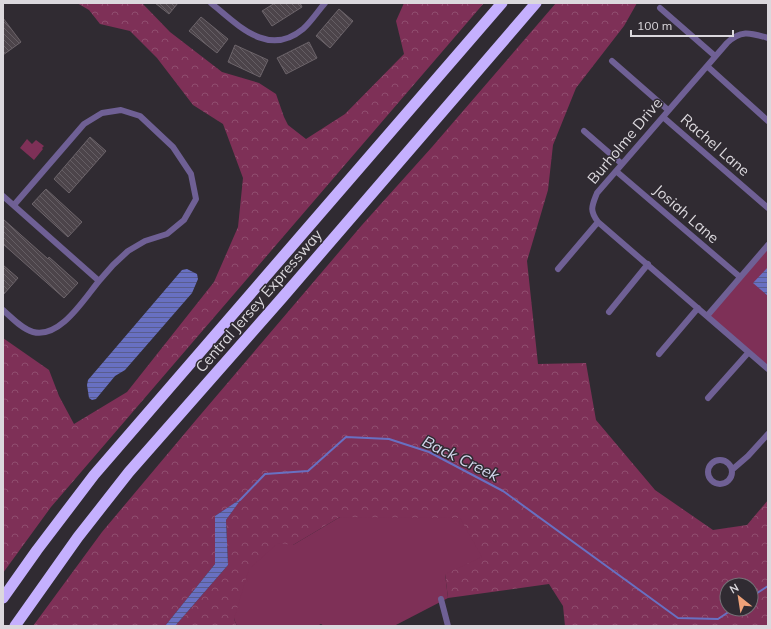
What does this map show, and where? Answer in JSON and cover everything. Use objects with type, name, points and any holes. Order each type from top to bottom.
[{"type":"highway","name":"Central Jersey Expressway","points":[[3,598],[41,544],[98,470],[502,3]]},
{"type":"highway","name":"Central Jersey Expressway","points":[[15,626],[78,537],[129,472],[287,292],[536,3]]},
{"type":"street","points":[[211,3],[248,33],[260,38],[273,40],[282,39],[297,33],[304,28],[325,3]]},
{"type":"street","points":[[660,8],[715,56]]},
{"type":"street","name":"Burholme Drive","points":[[598,222],[592,211],[592,204],[597,193],[715,56],[732,38],[740,34],[747,32],[768,38]]},
{"type":"street","points":[[612,61],[668,110]]},
{"type":"street","points":[[707,66],[768,121]]},
{"type":"street","points":[[3,310],[22,326],[32,332],[43,333],[50,331],[64,322],[113,265],[128,251],[145,241],[167,234],[184,220],[196,199],[191,174],[173,147],[140,116],[121,110],[102,113],[84,124],[14,205]]},
{"type":"street","name":"Rachel Lane","points":[[663,117],[768,208]]},
{"type":"street","points":[[584,131],[622,164]]},
{"type":"street","name":"Josiah Lane","points":[[616,171],[740,277]]},
{"type":"street","points":[[3,196],[99,281]]},
{"type":"street","points":[[558,269],[598,222],[768,370]]},
{"type":"street","points":[[706,316],[768,244]]},
{"type":"street","points":[[609,312],[648,264]]},
{"type":"street","points":[[659,354],[698,308]]},
{"type":"street","points":[[708,398],[748,353]]},
{"type":"street","points":[[733,469],[727,462],[720,460],[715,461],[710,466],[708,475],[713,482],[719,485],[730,481],[733,469],[748,456],[768,434]]},
{"type":"street","points":[[441,599],[448,626]]},
{"type":"green space","points":[[77,3],[142,3],[170,32],[222,72],[259,83],[276,94],[288,125],[306,139],[345,114],[404,54],[396,21],[404,3],[484,3],[51,507],[3,573],[3,338],[49,370],[59,396],[74,424],[127,392],[214,282],[238,227],[243,178],[223,124],[193,105],[157,58],[130,31],[100,24],[89,10]]},
{"type":"green space","points":[[556,3],[637,3],[624,26],[576,88],[553,145],[548,190],[527,261],[538,364],[586,363],[596,420],[655,490],[713,530],[747,525],[768,500],[768,626],[565,626],[563,606],[549,584],[448,598],[445,574],[340,517],[293,545],[234,619],[237,626],[175,626],[228,565],[226,520],[241,499],[215,516],[215,564],[165,626],[33,626],[102,532],[362,225],[432,147]]},
{"type":"green space","points":[[27,139],[32,144],[36,140],[44,146],[34,160],[20,148]]},
{"type":"green space","points":[[768,244],[768,369],[707,316]]},
{"type":"green space","points":[[340,517],[460,518],[482,557],[445,574],[448,598],[394,626],[324,626],[321,624],[317,626],[237,626],[234,619],[249,569],[278,543],[293,545]]},
{"type":"water","points":[[768,267],[768,296],[753,283]]},
{"type":"water","points":[[187,269],[197,274],[198,279],[192,293],[125,370],[115,376],[96,399],[92,400],[89,398],[87,385],[88,380],[182,270]]},
{"type":"water","points":[[242,498],[226,520],[228,565],[175,626],[165,626],[215,564],[215,516]]},
{"type":"building","points":[[155,3],[178,3],[169,14]]},
{"type":"building","points":[[275,3],[300,3],[302,7],[272,26],[262,11]]},
{"type":"building","points":[[339,9],[353,21],[330,48],[316,36]]},
{"type":"building","points":[[201,17],[228,39],[217,53],[189,31]]},
{"type":"building","points":[[3,18],[21,42],[3,55]]},
{"type":"building","points":[[309,42],[317,58],[286,74],[277,58]]},
{"type":"building","points":[[235,45],[268,60],[260,77],[228,62]]},
{"type":"building","points":[[90,137],[106,151],[69,193],[54,179]]},
{"type":"building","points":[[46,189],[82,222],[68,237],[32,204]]},
{"type":"building","points":[[3,219],[48,259],[49,257],[78,283],[64,298],[3,244]]},
{"type":"building","points":[[3,265],[18,278],[3,295]]},
{"type":"waterway","name":"Back Creek","points":[[240,500],[265,474],[308,471],[346,437],[389,439],[429,452],[503,491],[678,618],[718,619],[721,617]]},
{"type":"waterway","name":"Back Creek","points":[[759,592],[768,586]]}]
